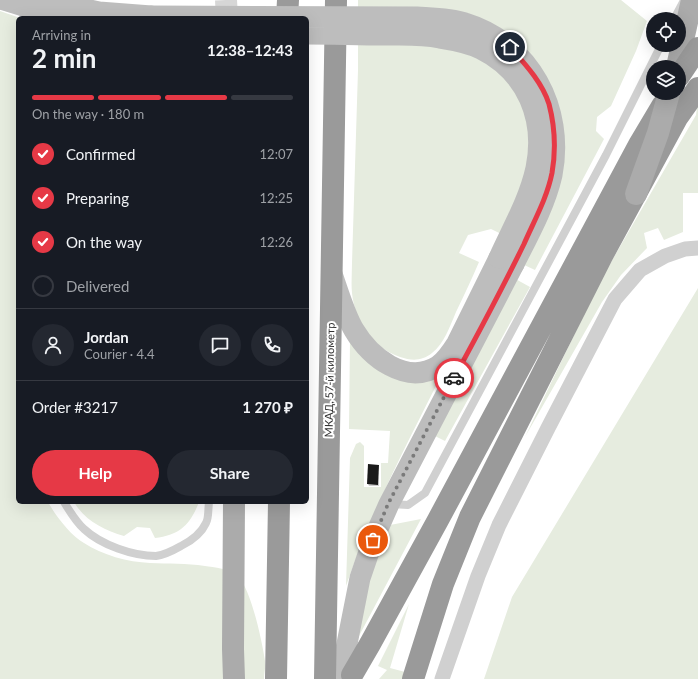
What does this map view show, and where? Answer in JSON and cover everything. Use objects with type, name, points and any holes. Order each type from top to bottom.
[{"type":"highway","points":[[287,16],[288,0]]},
{"type":"highway","name":"МКАД, 57-й километр","points":[[325,679],[336,0]]},
{"type":"highway","points":[[686,66],[698,48]]},
{"type":"highway","points":[[413,679],[443,584],[470,517],[602,256],[678,118],[698,88]]},
{"type":"highway","points":[[346,677],[370,644],[640,143],[665,100]]},
{"type":"highway","points":[[276,679],[279,504]]},
{"type":"main road","points":[[4,0],[56,16]]},
{"type":"main road","points":[[44,0],[99,12],[144,16]]},
{"type":"main road","points":[[96,0],[144,16]]},
{"type":"main road","points":[[679,60],[692,0]]},
{"type":"main road","points":[[309,17],[441,18],[465,23],[491,34],[510,47],[526,64],[541,85],[548,103],[554,140],[552,169],[547,190],[540,209],[506,261],[449,356],[438,366],[427,371],[412,373],[396,369],[381,361],[367,348],[354,330],[331,271]]},
{"type":"main road","points":[[309,34],[417,35],[439,37],[480,48],[500,61],[513,73],[526,91],[537,123],[538,156],[536,170],[506,261],[388,504],[373,540],[360,578],[346,677]]},
{"type":"main road","points":[[636,194],[658,133],[667,100]]},
{"type":"main road","points":[[234,504],[234,679]]},
{"type":"street","points":[[442,679],[478,576],[499,525],[616,299],[640,270],[665,256],[685,249],[698,248]]},
{"type":"lane","points":[[678,12],[684,0]]},
{"type":"lane","points":[[388,504],[408,505],[425,493],[606,155],[658,52]]},
{"type":"lane","points":[[65,504],[84,529],[102,542],[119,549],[156,556],[174,550],[194,539],[206,523],[209,504]]},
{"type":"shaded area","points":[[358,0],[621,0],[646,20],[636,51],[611,106],[597,117],[596,131],[604,139],[535,270],[522,264],[518,242],[491,229],[468,235],[459,253],[479,262],[449,329],[440,345],[428,356],[417,360],[400,357],[390,353],[374,340],[361,324],[354,304],[352,293],[352,263],[358,70]]},
{"type":"shaded area","points":[[0,11],[16,17],[16,504],[49,504],[59,519],[79,540],[99,551],[116,557],[150,563],[198,565],[231,571],[237,575],[247,591],[255,615],[265,666],[264,679],[0,679]]},
{"type":"shaded area","points":[[698,100],[698,193],[683,193],[683,232],[664,240],[658,228],[644,233],[647,248],[621,275],[602,302],[525,437],[599,283],[696,115]]},
{"type":"shaded area","points":[[512,277],[530,287],[445,441],[431,434]]},
{"type":"shaded area","points":[[698,288],[698,679],[484,679],[512,597]]},
{"type":"shaded area","points":[[350,340],[380,369],[446,366],[405,447],[380,502],[356,557],[346,586],[350,458],[356,444],[360,442],[364,446],[364,487],[381,487],[381,463],[388,463],[390,431],[349,429]]},
{"type":"shaded area","points":[[75,504],[198,504],[192,517],[183,528],[164,537],[155,538],[150,528],[137,527],[124,536],[109,531],[89,520]]},
{"type":"shaded area","points":[[421,519],[359,636],[360,600],[385,526]]},
{"type":"shaded area","points":[[409,604],[390,668],[409,673],[407,679],[379,679],[387,670],[378,666]]},
{"type":"building","points":[[368,464],[379,465],[378,485],[367,484]]},
{"type":"tunnel","points":[[226,0],[227,16]]},
{"type":"way so far","points":[[373,540],[388,504],[454,378]]},
{"type":"route","points":[[454,378],[514,264],[540,209],[552,175],[554,140],[552,120],[548,103],[541,85],[526,64],[510,47]]}]
